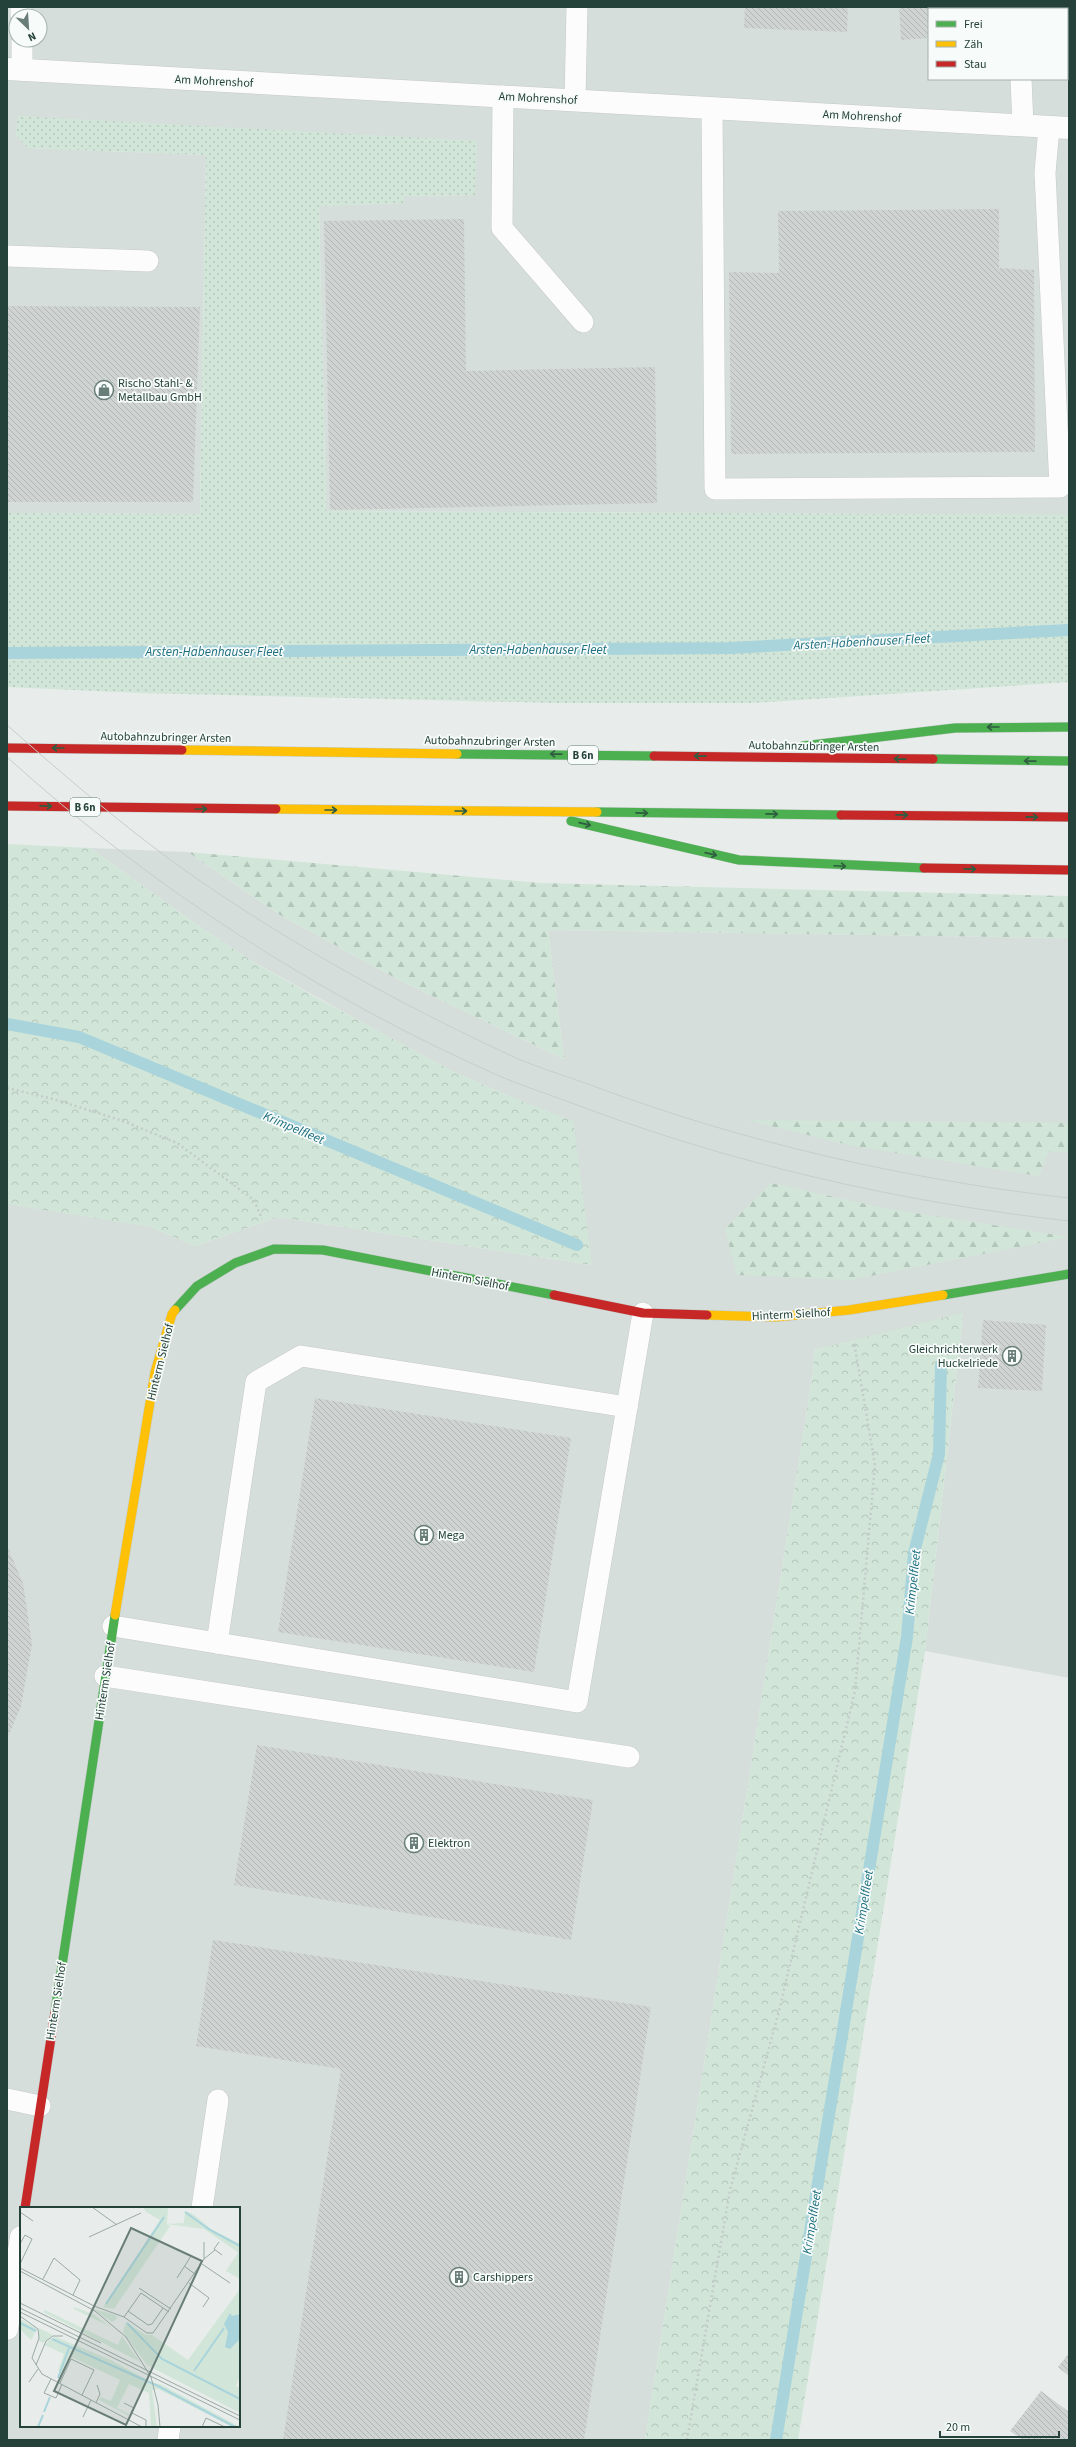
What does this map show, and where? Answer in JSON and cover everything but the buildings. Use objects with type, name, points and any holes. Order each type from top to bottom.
[{"type":"main road","points":[[718,756],[955,728],[1069,727]]},
{"type":"main road","name":"Autobahnzubringer Arsten","points":[[7,748],[1069,761]]},
{"type":"main road","name":"B 6n","points":[[7,806],[1069,817]]},
{"type":"main road","points":[[533,812],[738,860],[882,868],[1069,870]]},
{"type":"main road","name":"Hinterm Sielhof","points":[[25,2207],[105,1676],[155,1372],[172,1314],[197,1286],[235,1263],[274,1249],[323,1250],[643,1313],[776,1317],[849,1310],[1069,1274]]},
{"type":"street","name":"Am Mohrenshof","points":[[15,69],[1059,127]]},
{"type":"street","points":[[7,2328],[20,2247]]},
{"type":"lane","points":[[575,100],[577,7]]},
{"type":"lane","points":[[15,69],[20,48]]},
{"type":"lane","points":[[1021,80],[1023,125]]},
{"type":"lane","points":[[503,96],[502,228],[583,322]]},
{"type":"lane","points":[[712,108],[715,488],[1060,488],[1045,173],[1059,127]]},
{"type":"lane","points":[[7,256],[148,261]]},
{"type":"lane","points":[[113,1626],[577,1702],[643,1313]]},
{"type":"lane","points":[[217,1643],[256,1382],[301,1356],[627,1407]]},
{"type":"lane","points":[[105,1676],[629,1757]]},
{"type":"lane","points":[[7,2099],[40,2106]]},
{"type":"lane","points":[[202,2207],[218,2100]]},
{"type":"lane","points":[[168,2440],[170,2427]]},
{"type":"path","points":[[7,1088],[53,1099],[123,1121],[177,1143],[254,1200],[274,1249]]},
{"type":"path","points":[[687,2440],[730,2190],[779,2011],[855,1691],[875,1465],[849,1310]]},
{"type":"shaded area","points":[[7,7],[1069,7],[1069,515],[326,511],[319,206],[403,203],[403,196],[475,195],[19,116],[16,135],[29,148],[206,155],[200,514],[7,513]]},
{"type":"shaded area","points":[[90,848],[188,852],[280,915],[399,980],[564,1059],[548,930],[1069,938],[1069,1678],[925,1651],[963,1314],[814,1350],[813,1372],[645,2440],[7,2440],[7,1201],[151,1227],[195,1246],[278,1217],[591,1265],[511,1097],[456,1073],[252,961],[193,922]]},
{"type":"green space","points":[[18,116],[477,141],[475,195],[404,196],[404,203],[319,206],[326,511],[1069,515],[1069,682],[753,703],[556,703],[139,693],[7,687],[7,513],[200,514],[206,155],[28,148],[16,135]]},
{"type":"green space","points":[[7,844],[90,848],[193,922],[252,961],[317,998],[456,1073],[511,1097],[573,1121],[592,1265],[278,1217],[195,1246],[151,1227],[7,1204]]},
{"type":"green space","points":[[188,852],[541,883],[1069,896],[1069,938],[548,930],[564,1059],[399,980],[280,915]]},
{"type":"green space","points":[[747,1120],[1069,1123],[1069,1151],[1048,1152],[1039,1176],[853,1146]]},
{"type":"green space","points":[[771,1183],[888,1209],[1069,1237],[850,1280],[737,1275],[725,1229]]},
{"type":"green space","points":[[963,1313],[925,1651],[798,2440],[645,2440],[813,1372],[814,1350]]},
{"type":"waterway","name":"Arsten-Habenhauser Fleet","points":[[7,653],[729,648],[1069,630]]},
{"type":"waterway","name":"Krimpelfleet","points":[[7,1024],[79,1037],[577,1245]]},
{"type":"waterway","name":"Krimpelfleet","points":[[776,2440],[907,1637],[914,1553],[939,1454],[941,1365]]},
{"type":"tram line","points":[[7,725],[67,778],[130,829],[210,888],[332,964],[459,1031],[512,1056],[536,1066],[653,1107],[769,1142],[889,1170],[949,1181],[1069,1198]]},
{"type":"tram line","points":[[7,757],[62,805],[119,850],[178,894],[239,935],[366,1011],[497,1075],[629,1124],[691,1144],[752,1161],[815,1177],[941,1203],[1069,1221]]},
{"type":"traffic: fast","points":[[803,746],[955,728],[1069,727]]},
{"type":"traffic: fast","points":[[457,754],[654,756]]},
{"type":"traffic: fast","points":[[933,759],[1069,761]]},
{"type":"traffic: fast","points":[[597,812],[841,815]]},
{"type":"traffic: fast","points":[[571,821],[739,860],[924,868]]},
{"type":"traffic: fast","points":[[175,1310],[197,1286],[235,1263],[274,1249],[323,1250],[554,1295]]},
{"type":"traffic: fast","points":[[943,1295],[1069,1274]]},
{"type":"traffic: fast","points":[[55,2012],[115,1615]]},
{"type":"traffic: slow","points":[[182,750],[457,754]]},
{"type":"traffic: slow","points":[[276,809],[597,812]]},
{"type":"traffic: slow","points":[[707,1315],[776,1317],[849,1310],[943,1295]]},
{"type":"traffic: slow","points":[[115,1615],[155,1372],[172,1314],[175,1310]]},
{"type":"traffic: jam","points":[[7,748],[182,750]]},
{"type":"traffic: jam","points":[[654,756],[933,759]]},
{"type":"traffic: jam","points":[[7,806],[276,809]]},
{"type":"traffic: jam","points":[[841,815],[1069,817]]},
{"type":"traffic: jam","points":[[924,868],[1069,870]]},
{"type":"traffic: jam","points":[[554,1295],[643,1313],[707,1315]]},
{"type":"traffic: jam","points":[[25,2207],[55,2012]]},
{"type":"place","name":"Rischo Stahl- & Metallbau GmbH","points":[[104,390]]},
{"type":"place","name":"Gleichrichterwerk Huckelriede","points":[[1012,1356]]},
{"type":"place","name":"Mega","points":[[424,1535]]},
{"type":"place","name":"Elektron","points":[[414,1843]]},
{"type":"place","name":"Carshippers","points":[[459,2277]]}]
